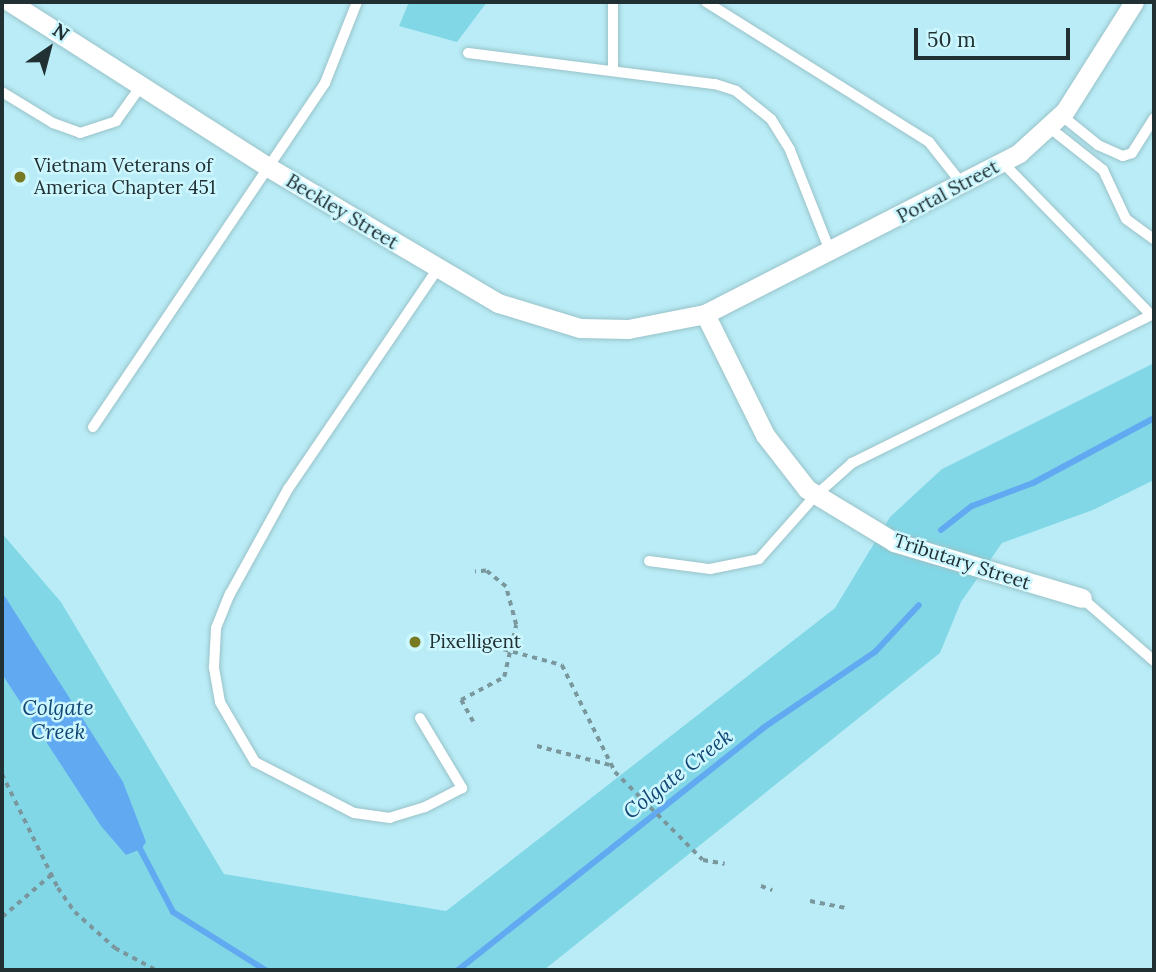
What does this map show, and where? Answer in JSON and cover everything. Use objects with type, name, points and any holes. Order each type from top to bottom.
[{"type":"street","name":"Beckley Street","points":[[10,2],[268,167],[437,270],[498,303],[580,328],[628,329],[705,314]]},
{"type":"street","name":"Portal Street","points":[[705,314],[831,253],[1003,163],[1055,121],[1134,2]]},
{"type":"street","name":"Tributary Street","points":[[705,314],[765,435],[815,496],[894,542],[1082,598]]},
{"type":"lane","points":[[93,427],[325,83],[358,2]]},
{"type":"lane","points":[[613,2],[613,71]]},
{"type":"lane","points":[[706,2],[929,142],[963,185]]},
{"type":"lane","points":[[468,53],[715,84],[755,104],[771,119],[790,150],[831,253]]},
{"type":"lane","points":[[2,92],[53,123],[80,133],[116,121],[141,86]]},
{"type":"lane","points":[[1055,121],[1105,150],[1123,156],[1132,153],[1154,118]]},
{"type":"lane","points":[[1055,121],[1103,170],[1126,219],[1154,239]]},
{"type":"lane","points":[[649,561],[710,569],[759,559],[815,496],[852,463],[1151,315],[1003,163]]},
{"type":"lane","points":[[420,718],[462,788],[425,807],[390,818],[354,813],[255,762],[220,702],[214,667],[216,628],[230,594],[288,489],[437,270]]},
{"type":"lane","points":[[1082,598],[1154,662]]},
{"type":"path","points":[[472,722],[461,700],[504,677],[516,625],[506,587],[486,571],[474,572]]},
{"type":"path","points":[[484,644],[562,665],[610,765],[703,860],[725,864]]},
{"type":"path","points":[[537,746],[610,765]]},
{"type":"path","points":[[2,774],[51,875],[89,928],[156,970]]},
{"type":"path","points":[[2,917],[51,875]]},
{"type":"path","points":[[761,886],[772,890]]},
{"type":"path","points":[[810,901],[845,908]]},
{"type":"shaded area","points":[[2,2],[1154,2],[1154,363],[942,469],[835,608],[446,911],[224,874],[61,602],[2,532]]},
{"type":"shaded area","points":[[409,2],[487,2],[457,42],[399,26]]},
{"type":"shaded area","points":[[1154,363],[1154,480],[1093,510],[1002,543],[961,602],[940,653],[544,970],[2,970],[2,533],[61,602],[224,874],[446,911],[835,608],[890,517],[942,469]]},
{"type":"shaded area","points":[[1154,480],[1154,970],[544,970],[940,653],[961,602],[1002,543],[1093,510]]},
{"type":"water","name":"Colgate Creek","points":[[2,592],[123,782],[146,842],[141,849],[126,855],[101,826],[2,674]]},
{"type":"waterway","name":"Colgate Creek","points":[[941,530],[972,506],[1033,483],[1154,418]]},
{"type":"waterway","name":"Colgate Creek","points":[[458,970],[763,728],[875,652],[919,605]]},
{"type":"waterway","name":"Colgate Creek","points":[[137,843],[173,912],[265,970]]},
{"type":"place","name":"Vietnam Veterans of America Chapter 451","points":[[20,177]]},
{"type":"place","name":"Pixelligent","points":[[415,642]]}]
